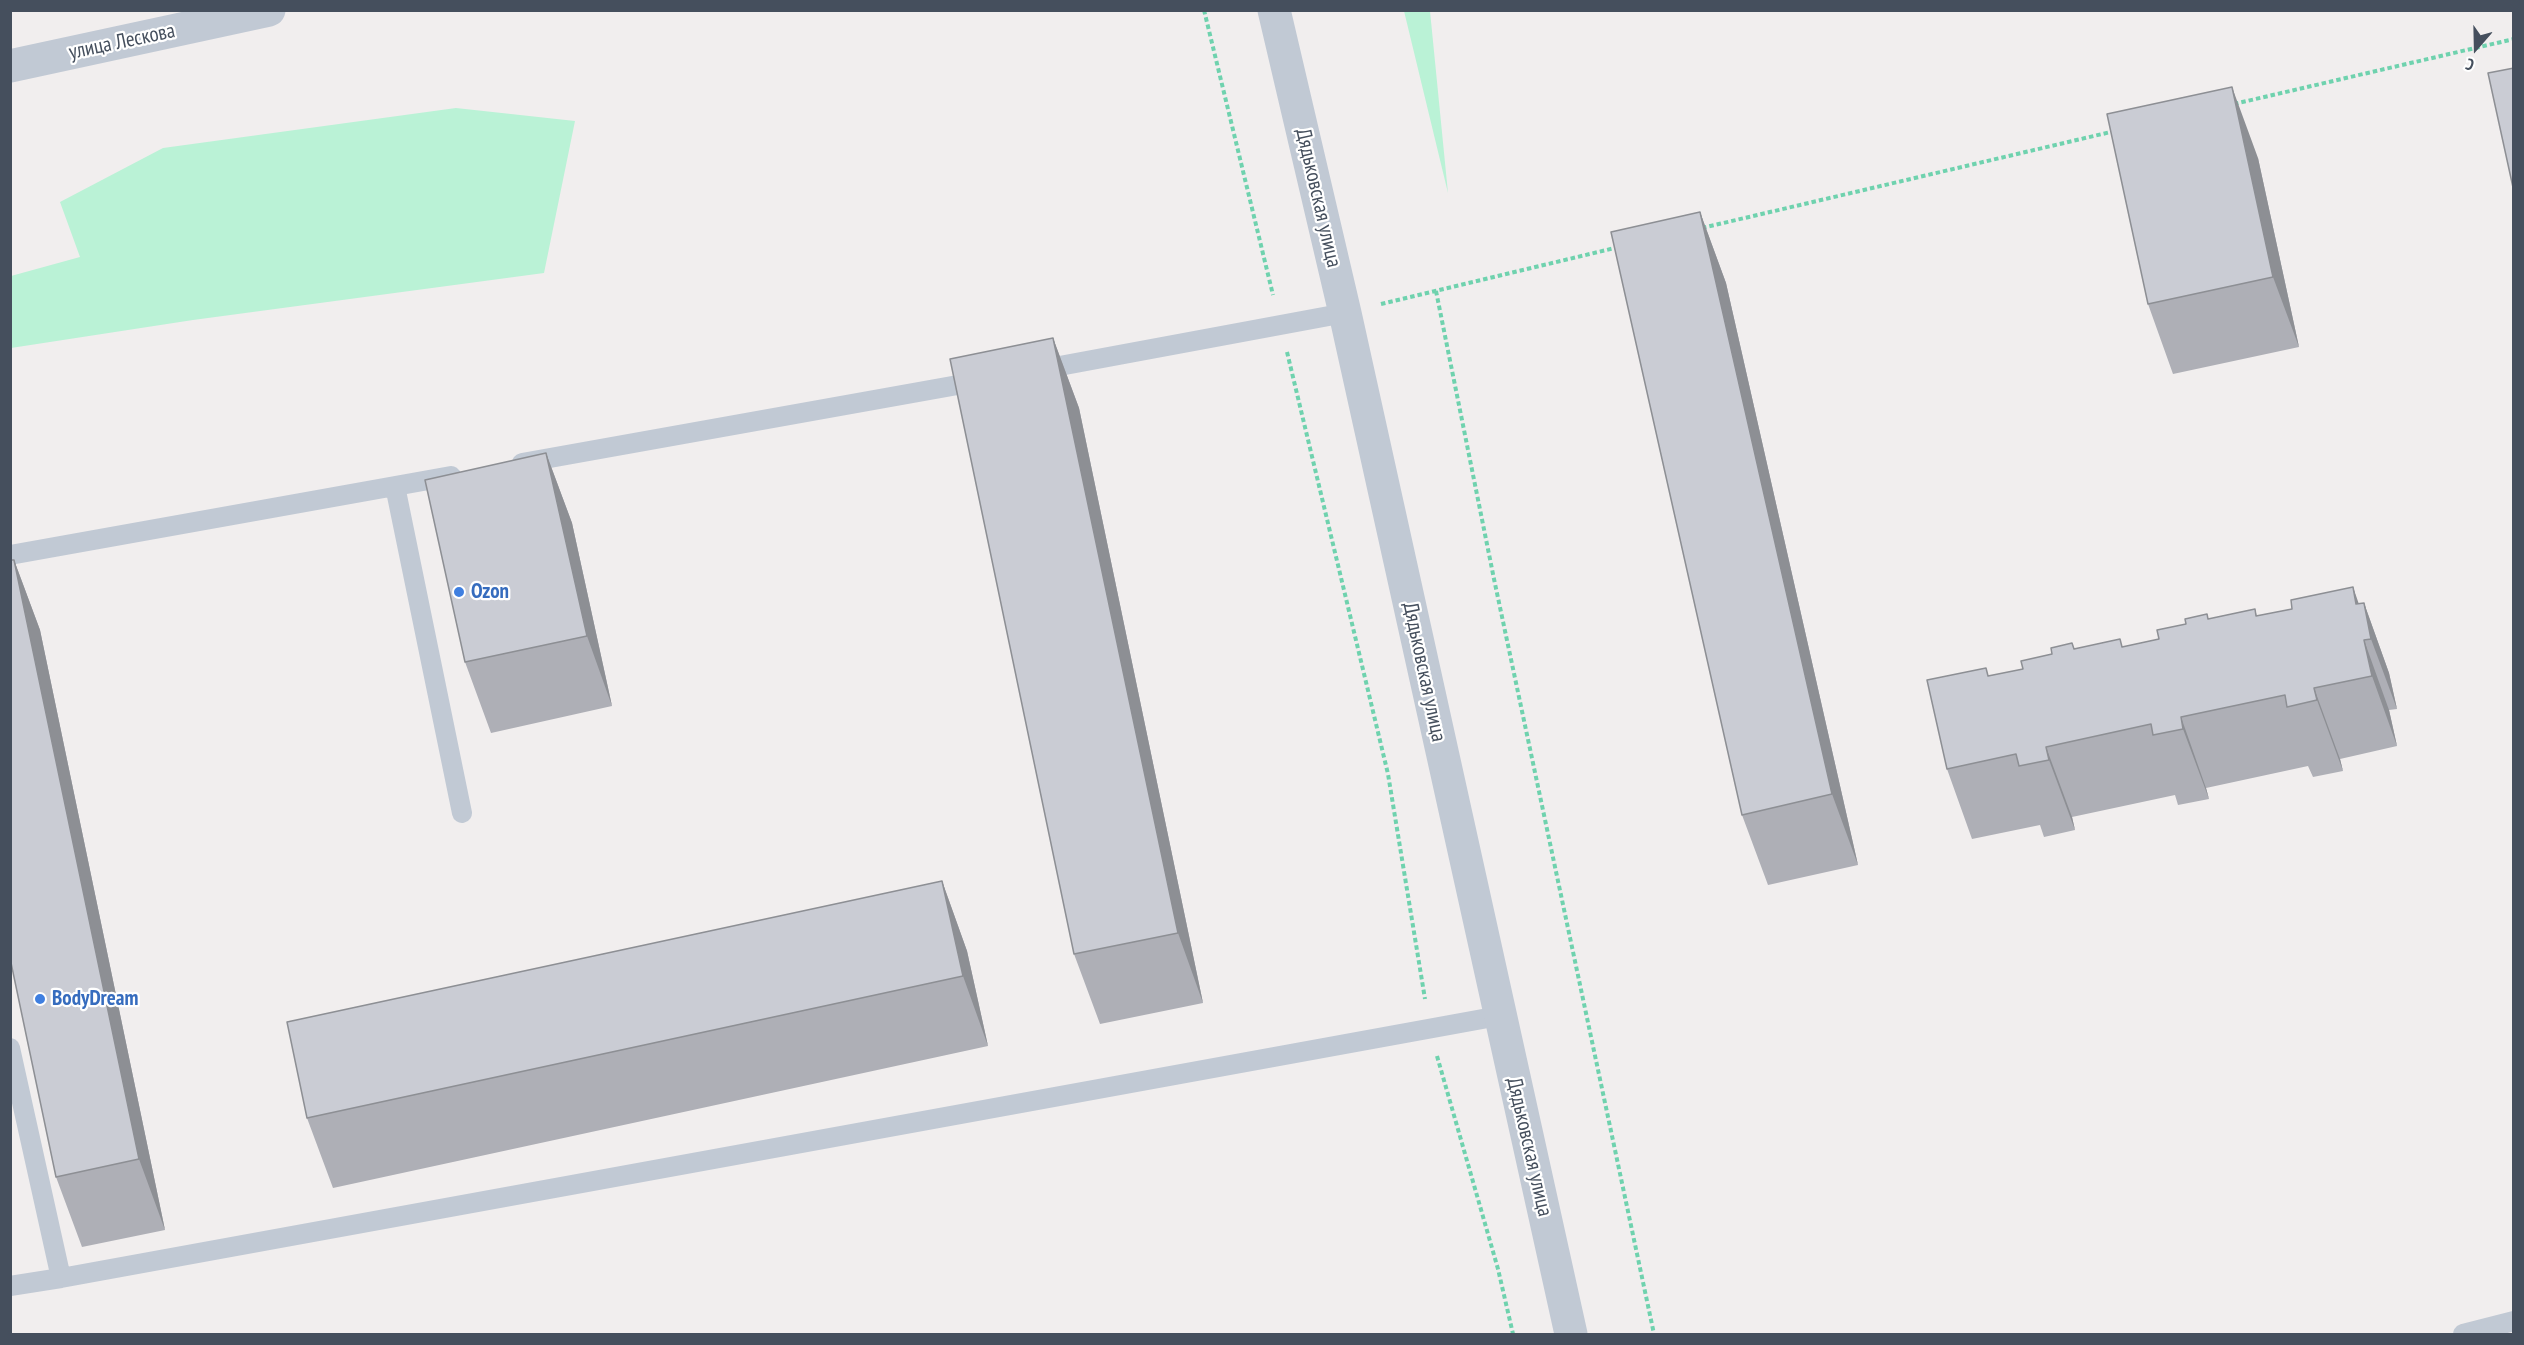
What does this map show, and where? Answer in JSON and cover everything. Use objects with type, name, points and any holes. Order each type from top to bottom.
[{"type":"street","name":"улица Лескова","points":[[10,66],[269,10]]},
{"type":"street","name":"Дядьковская улица","points":[[1274,10],[1345,313],[1571,1335]]},
{"type":"lane","points":[[1020,374],[1345,313]]},
{"type":"lane","points":[[501,467],[996,378]]},
{"type":"lane","points":[[10,555],[465,473]]},
{"type":"lane","points":[[395,486],[462,813]]},
{"type":"lane","points":[[10,1286],[1499,1016]]},
{"type":"lane","points":[[10,1048],[61,1278]]},
{"type":"lane","points":[[2463,1335],[2514,1321]]},
{"type":"path","points":[[1204,10],[1388,774],[1430,1030],[1498,1269],[1513,1335]]},
{"type":"path","points":[[2234,104],[2514,39]]},
{"type":"path","points":[[1697,229],[2117,131]]},
{"type":"path","points":[[1345,313],[1627,245]]},
{"type":"path","points":[[1436,291],[1494,579],[1654,1335]]},
{"type":"green space","points":[[1404,11],[1430,11],[1448,193]]},
{"type":"green space","points":[[456,108],[575,121],[544,273],[193,320],[11,348],[11,276],[80,257],[60,202],[163,148]]},
{"type":"building","points":[[2514,68],[2514,192],[2488,73]]},
{"type":"building","points":[[2232,87],[2273,277],[2148,304],[2107,114]]},
{"type":"building","points":[[1700,212],[1832,794],[1742,815],[1611,232]]},
{"type":"building","points":[[1053,338],[1178,933],[1074,954],[950,359]]},
{"type":"building","points":[[546,453],[587,636],[465,662],[425,480]]},
{"type":"building","points":[[10,560],[14,560],[139,1159],[56,1177],[10,958]]},
{"type":"building","points":[[2353,587],[2356,604],[2364,603],[2371,639],[2364,640],[2372,676],[2314,688],[2317,700],[2287,707],[2285,695],[2181,717],[2183,729],[2153,735],[2151,724],[2046,747],[2049,760],[2019,766],[2016,754],[1947,769],[1927,680],[1986,668],[1988,676],[2023,669],[2021,661],[2052,654],[2051,648],[2072,643],[2074,649],[2120,639],[2122,647],[2159,639],[2157,630],[2186,624],[2185,619],[2207,614],[2208,619],[2255,609],[2256,616],[2292,609],[2291,600]]},
{"type":"building","points":[[942,881],[963,976],[307,1118],[287,1022]]},
{"type":"place","name":"Ozon","points":[[459,592]]},
{"type":"place","name":"BodyDream","points":[[40,999]]}]
